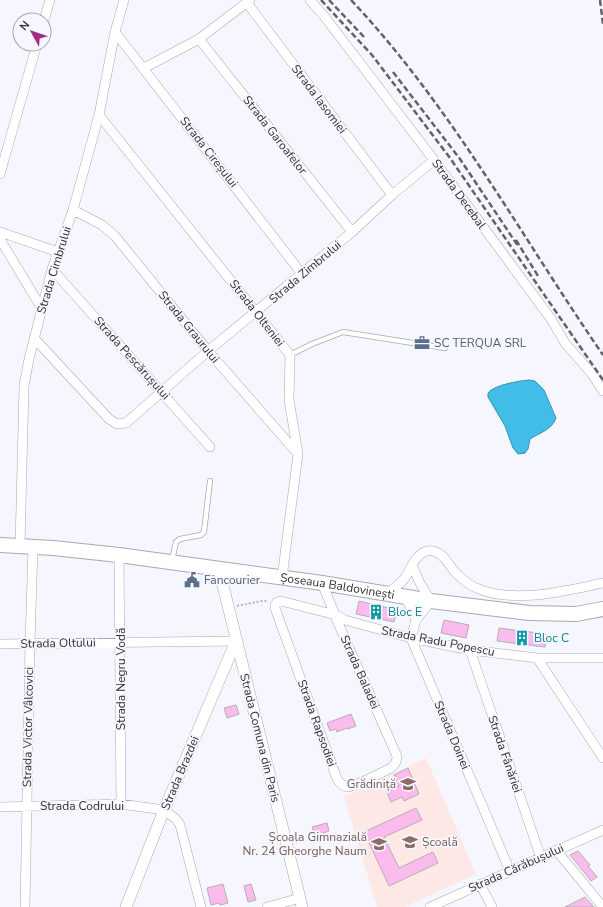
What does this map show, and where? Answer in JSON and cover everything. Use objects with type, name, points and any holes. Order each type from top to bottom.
[{"type":"main road","name":"Șoseaua Baldovinești","points":[[0,545],[27,546],[120,555],[322,583],[431,601],[544,614],[576,614],[603,610]]},
{"type":"street","points":[[46,12],[50,0]]},
{"type":"street","name":"Strada Cimbrului","points":[[27,546],[24,386],[28,359],[52,269],[73,210],[99,115],[115,32],[124,0]]},
{"type":"street","name":"Strada Decebal","points":[[310,0],[324,16],[434,160],[551,319],[565,343],[592,374],[603,391]]},
{"type":"street","points":[[144,68],[199,39],[248,1]]},
{"type":"street","name":"Strada Iasomiei","points":[[248,1],[392,195]]},
{"type":"street","name":"Strada Cireșului","points":[[115,32],[302,274]]},
{"type":"street","name":"Strada Garoafelor","points":[[199,39],[352,232]]},
{"type":"street","points":[[0,174],[35,52]]},
{"type":"street","name":"Strada Olteniei","points":[[99,115],[290,355],[290,400],[298,454],[282,578]]},
{"type":"street","name":"Strada Zimbrului","points":[[34,338],[109,419],[117,424],[126,423],[208,351],[352,232],[392,195],[434,160]]},
{"type":"street","name":"Strada Graurului","points":[[73,210],[108,229],[208,351],[298,454]]},
{"type":"street","points":[[0,232],[58,252]]},
{"type":"street","points":[[0,239],[42,309]]},
{"type":"street","name":"Strada Pescărușului","points":[[52,269],[210,447]]},
{"type":"street","name":"Strada Victor Vâlcovici","points":[[25,907],[30,644],[27,546]]},
{"type":"street","points":[[386,593],[400,583],[409,571],[412,564],[422,554],[428,551],[433,551],[440,554],[460,576],[474,587],[500,594],[529,595],[552,593],[603,583]]},
{"type":"street","name":"Strada Negru Vodă","points":[[120,555],[121,804]]},
{"type":"street","points":[[411,638],[416,620],[431,601],[420,583],[412,564]]},
{"type":"street","name":"Strada Comuna din Paris","points":[[219,569],[301,903]]},
{"type":"street","name":"Strada Baladei","points":[[322,583],[397,756],[397,761]]},
{"type":"street","points":[[405,596],[416,620]]},
{"type":"street","name":"Strada Radu Popescu","points":[[277,602],[281,601],[336,615],[345,620],[411,638],[470,650],[538,658],[603,658]]},
{"type":"street","name":"Strada Rapsodiei","points":[[277,602],[275,608],[340,783],[347,786],[352,786],[391,768],[397,761]]},
{"type":"street","name":"Strada Doinei","points":[[411,638],[510,871]]},
{"type":"street","name":"Strada Oltului","points":[[0,644],[236,641]]},
{"type":"street","name":"Strada Brazdei","points":[[126,907],[164,810],[236,641]]},
{"type":"street","name":"Strada Fânăriei","points":[[470,650],[540,858]]},
{"type":"street","points":[[538,658],[603,758]]},
{"type":"street","name":"Strada Codrului","points":[[0,807],[121,804],[164,810]]},
{"type":"street","points":[[164,810],[180,824],[202,907]]},
{"type":"street","name":"Strada Cărăbușului","points":[[430,907],[603,830]]},
{"type":"street","points":[[556,850],[603,907]]},
{"type":"street","points":[[480,884],[492,907]]},
{"type":"street","points":[[267,907],[301,903]]},
{"type":"lane","points":[[290,355],[312,344],[343,332],[445,348]]},
{"type":"lane","points":[[172,562],[176,542],[180,539],[201,535],[204,532],[210,481]]},
{"type":"path","points":[[228,609],[260,601],[277,602]]},
{"type":"shaded area","name":"Școală","points":[[426,758],[476,874],[405,907],[377,907],[344,797]]},
{"type":"water","points":[[529,380],[535,381],[544,390],[556,418],[552,426],[530,439],[528,449],[525,453],[518,454],[513,448],[505,426],[488,397],[488,393],[495,388],[513,382]]},
{"type":"building","name":"Bloc E","points":[[359,601],[397,610],[394,622],[356,614]]},
{"type":"building","points":[[444,620],[469,625],[466,638],[441,633]]},
{"type":"building","name":"Bloc C","points":[[499,628],[546,634],[545,647],[497,641]]},
{"type":"building","points":[[236,705],[239,714],[227,718],[224,708]]},
{"type":"building","points":[[351,714],[356,726],[337,732],[336,729],[330,731],[327,723]]},
{"type":"building","points":[[408,768],[419,794],[404,801],[402,797],[391,802],[387,792],[399,786],[394,775]]},
{"type":"building","name":"Școala Gimnazială Nr. 24 Gheorghe Naum","points":[[416,808],[422,820],[384,837],[399,868],[433,852],[438,863],[389,886],[364,832]]},
{"type":"building","points":[[327,823],[329,831],[315,836],[312,827]]},
{"type":"building","points":[[578,851],[590,865],[588,866],[597,877],[591,881],[570,855]]},
{"type":"building","points":[[223,884],[228,903],[211,905],[207,888]]},
{"type":"building","points":[[251,884],[256,900],[248,902],[244,886]]},
{"type":"building","points":[[585,897],[594,907],[565,907]]},
{"type":"railway","points":[[321,0],[372,55],[450,158],[603,380]]},
{"type":"railway","points":[[329,0],[364,37]]},
{"type":"railway","points":[[351,0],[421,83],[453,128],[603,355]]},
{"type":"railway","points":[[600,0],[603,24]]},
{"type":"railway","points":[[393,72],[460,159],[518,246]]},
{"type":"railway","points":[[516,240],[538,276]]},
{"type":"place","name":"SC TERQUA SRL","points":[[422,343]]},
{"type":"place","name":"Fancourier","points":[[192,580]]},
{"type":"place","name":"Bloc E","points":[[376,612]]},
{"type":"place","name":"Bloc C","points":[[522,638]]},
{"type":"place","name":"Grădiniță","points":[[408,784]]},
{"type":"place","name":"Școală","points":[[410,842]]},
{"type":"place","name":"Școala Gimnazială Nr. 24 Gheorghe Naum","points":[[379,844]]}]
